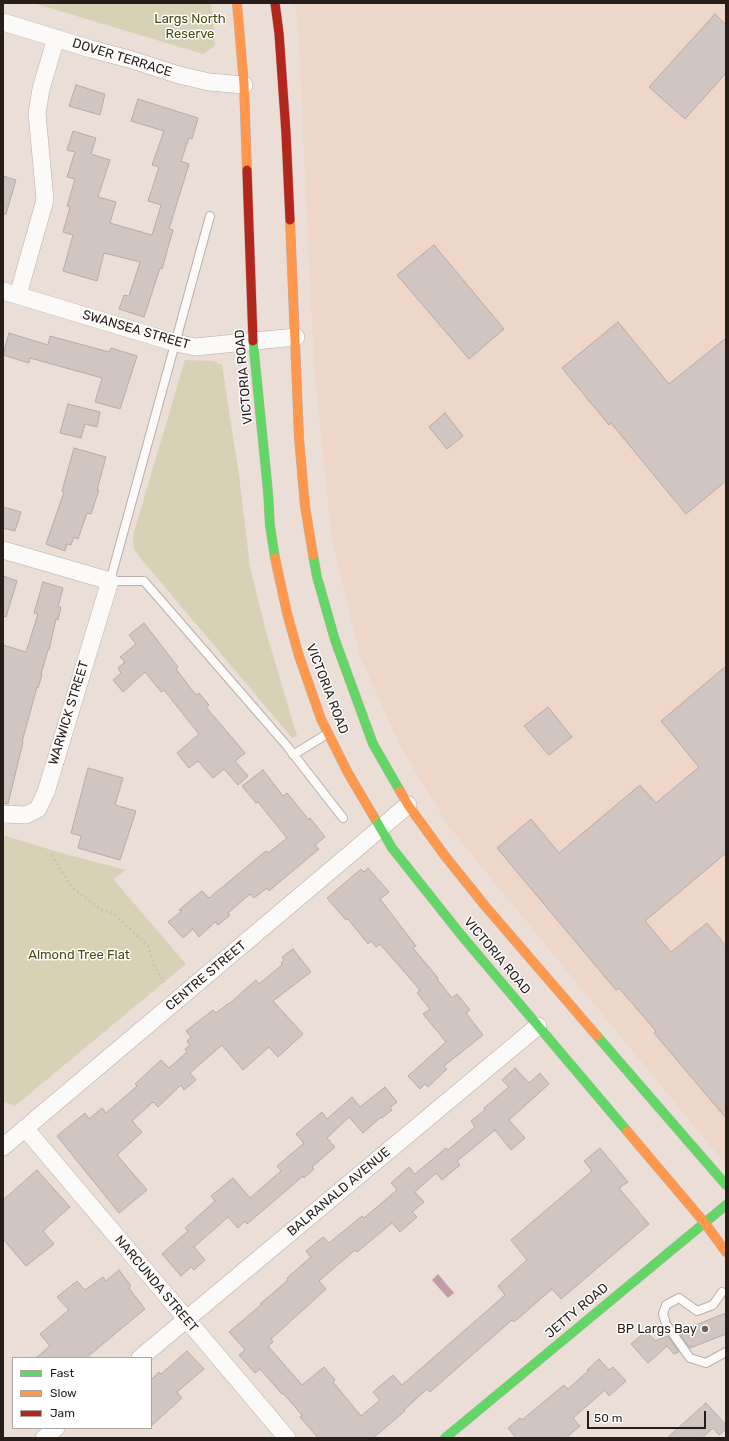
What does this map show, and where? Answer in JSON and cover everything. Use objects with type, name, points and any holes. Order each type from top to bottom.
[{"type":"main road","name":"VICTORIA ROAD","points":[[237,3],[244,85],[253,341],[270,526],[276,567],[287,613],[299,656],[322,719],[348,773],[392,848],[538,1026],[704,1222],[726,1252]]},
{"type":"main road","name":"VICTORIA ROAD","points":[[275,3],[279,34],[286,133],[296,337],[299,438],[305,506],[317,577],[335,640],[373,744],[408,805],[445,856],[486,907],[726,1185]]},
{"type":"main road","name":"JETTY ROAD","points":[[445,1438],[726,1205]]},
{"type":"street","name":"DOVER TERRACE","points":[[3,22],[179,75],[209,82],[244,85]]},
{"type":"street","points":[[11,293],[45,200],[36,113],[41,89],[56,38]]},
{"type":"street","name":"SWANSEA STREET","points":[[11,293],[176,343],[196,347],[296,337]]},
{"type":"street","points":[[3,550],[110,581]]},
{"type":"street","name":"WARWICK STREET","points":[[3,814],[26,815],[38,809],[46,792],[110,581]]},
{"type":"street","name":"CENTRE STREET","points":[[3,1147],[408,805]]},
{"type":"street","name":"BALRANALD AVENUE","points":[[141,1357],[538,1026]]},
{"type":"street","name":"NARCUNDA STREET","points":[[25,1128],[287,1438]]},
{"type":"street","points":[[44,1438],[55,1429]]},
{"type":"lane","points":[[210,216],[110,581],[144,581],[294,755],[343,818]]},
{"type":"lane","points":[[294,755],[328,733]]},
{"type":"lane","points":[[722,1292],[713,1305],[697,1311],[679,1298],[666,1305],[664,1314],[666,1324],[690,1358],[706,1363],[726,1352]]},
{"type":"path","points":[[51,855],[72,887],[100,910],[113,913],[148,946],[154,965],[164,982]]},
{"type":"shaded area","points":[[294,3],[726,3],[726,1165],[449,827],[400,746],[361,659],[332,541],[314,367],[298,25]]},
{"type":"shaded area","points":[[438,1274],[454,1293],[448,1298],[432,1280]]},
{"type":"green space","name":"Largs North Reserve","points":[[33,3],[211,3],[215,46],[203,54]]},
{"type":"green space","points":[[185,360],[214,361],[222,365],[239,475],[250,567],[265,628],[297,736],[292,738],[134,549],[134,532]]},
{"type":"green space","name":"Almond Tree Flat","points":[[3,835],[58,852],[126,870],[113,879],[186,964],[15,1106],[3,1102]]},
{"type":"building","points":[[715,14],[726,25],[726,73],[685,119],[649,87]]},
{"type":"building","points":[[76,85],[105,94],[100,115],[69,106]]},
{"type":"building","points":[[138,99],[198,118],[192,139],[189,138],[181,161],[189,164],[169,229],[173,230],[162,269],[160,268],[144,317],[119,309],[124,295],[129,296],[140,262],[104,253],[97,281],[63,271],[73,235],[63,232],[70,207],[67,206],[75,179],[67,177],[75,152],[67,150],[73,131],[96,138],[91,154],[110,160],[98,197],[116,202],[110,223],[152,235],[161,205],[148,201],[159,167],[152,165],[164,131],[131,121]]},
{"type":"building","points":[[3,176],[16,180],[6,214],[3,214]]},
{"type":"building","points":[[434,245],[504,329],[469,359],[397,275]]},
{"type":"building","points":[[618,322],[669,384],[726,338],[726,481],[686,514],[611,423],[609,425],[562,368]]},
{"type":"building","points":[[9,333],[48,345],[50,336],[109,352],[111,348],[137,356],[120,409],[95,402],[102,378],[30,358],[29,363],[3,355]]},
{"type":"building","points":[[68,404],[100,412],[97,427],[85,424],[81,438],[60,433]]},
{"type":"building","points":[[445,413],[463,436],[447,449],[429,427]]},
{"type":"building","points":[[74,448],[106,457],[97,490],[99,490],[91,514],[87,513],[78,539],[74,537],[71,545],[67,544],[65,551],[46,544],[64,492],[62,491]]},
{"type":"building","points":[[3,507],[21,512],[15,531],[3,528]]},
{"type":"building","points":[[3,576],[17,581],[6,617],[3,616]]},
{"type":"building","points":[[43,582],[63,588],[58,607],[61,607],[58,620],[56,619],[49,650],[22,742],[8,804],[3,803],[3,645],[26,652],[38,614],[34,613]]},
{"type":"building","points":[[144,623],[178,667],[176,669],[196,695],[199,693],[209,705],[206,707],[245,753],[235,761],[248,776],[238,785],[224,769],[213,778],[198,761],[189,768],[177,753],[199,734],[164,690],[161,692],[145,672],[123,692],[113,680],[121,673],[118,668],[125,662],[120,657],[136,644],[129,635]]},
{"type":"building","points":[[726,666],[726,853],[645,921],[671,952],[707,923],[726,946],[726,1118],[654,1033],[656,1031],[619,988],[616,990],[497,848],[531,819],[559,853],[640,785],[656,803],[699,767],[661,721]]},
{"type":"building","points":[[548,707],[572,737],[549,755],[524,726]]},
{"type":"building","points":[[88,768],[123,778],[115,805],[136,811],[120,860],[78,848],[81,836],[71,833]]},
{"type":"building","points":[[263,770],[283,796],[287,793],[325,837],[315,845],[319,849],[269,891],[267,888],[254,898],[250,894],[228,913],[230,915],[218,925],[215,922],[199,937],[193,929],[183,938],[168,922],[182,911],[179,910],[202,891],[209,898],[266,851],[268,853],[287,838],[258,802],[256,803],[242,786]]},
{"type":"building","points":[[368,868],[389,892],[380,899],[416,946],[413,948],[438,978],[437,979],[452,998],[457,994],[470,1010],[466,1013],[483,1035],[444,1066],[447,1069],[428,1087],[425,1084],[420,1089],[408,1076],[446,1042],[423,1014],[430,1009],[417,993],[420,990],[380,944],[376,947],[371,941],[368,944],[348,919],[346,920],[327,898],[361,869],[364,872]]},
{"type":"building","points":[[293,949],[311,972],[273,1001],[303,1034],[278,1057],[269,1047],[243,1070],[222,1045],[190,1073],[196,1080],[184,1090],[181,1085],[158,1107],[153,1102],[132,1121],[142,1132],[117,1155],[147,1190],[119,1213],[57,1136],[85,1113],[89,1119],[102,1108],[106,1113],[137,1086],[135,1084],[161,1060],[169,1068],[187,1052],[185,1049],[190,1045],[187,1041],[191,1037],[186,1031],[213,1010],[216,1013],[229,1004],[256,980],[259,984],[282,965],[281,963],[284,960],[282,957]]},
{"type":"building","points":[[515,1068],[529,1083],[540,1073],[549,1084],[509,1120],[525,1138],[511,1150],[495,1130],[457,1161],[460,1165],[442,1180],[436,1173],[415,1192],[424,1202],[412,1212],[417,1217],[400,1232],[392,1223],[357,1252],[355,1250],[319,1281],[326,1289],[271,1339],[273,1342],[268,1346],[302,1385],[324,1367],[335,1380],[333,1382],[361,1416],[380,1400],[373,1392],[393,1375],[402,1385],[505,1295],[498,1286],[527,1260],[511,1240],[592,1171],[584,1161],[600,1148],[628,1182],[619,1188],[649,1224],[561,1299],[552,1289],[514,1322],[512,1320],[430,1392],[427,1389],[404,1410],[405,1411],[373,1438],[318,1438],[300,1417],[302,1415],[283,1393],[282,1394],[260,1369],[255,1373],[239,1355],[245,1350],[229,1332],[261,1305],[260,1304],[288,1280],[287,1278],[311,1257],[306,1251],[323,1237],[329,1243],[362,1216],[364,1218],[397,1190],[391,1183],[409,1167],[415,1174],[446,1148],[448,1150],[475,1127],[471,1121],[509,1087],[502,1080]]},
{"type":"building","points":[[385,1087],[397,1102],[390,1108],[392,1110],[382,1118],[381,1117],[363,1133],[349,1117],[327,1138],[335,1147],[312,1167],[314,1169],[304,1178],[303,1176],[247,1224],[245,1221],[238,1228],[228,1217],[194,1247],[205,1260],[194,1270],[191,1267],[181,1276],[162,1254],[188,1231],[185,1228],[215,1201],[211,1196],[233,1178],[250,1198],[281,1171],[277,1166],[304,1143],[296,1134],[322,1112],[327,1119],[352,1097],[360,1107]]},
{"type":"building","points":[[37,1170],[70,1207],[43,1231],[54,1244],[26,1266],[3,1239],[3,1200]]},
{"type":"building","points":[[119,1270],[131,1286],[129,1288],[145,1309],[87,1357],[37,1357],[50,1346],[40,1334],[69,1310],[57,1297],[77,1281],[85,1290],[103,1277],[106,1281]]},
{"type":"building","points":[[726,1313],[726,1334],[690,1348],[678,1332]]},
{"type":"building","points":[[646,1331],[655,1341],[668,1336],[679,1352],[674,1354],[667,1346],[648,1363],[631,1344]]},
{"type":"building","points":[[187,1351],[204,1369],[177,1392],[182,1398],[152,1425],[152,1379],[159,1372],[161,1374]]},
{"type":"building","points":[[599,1359],[609,1370],[613,1367],[626,1381],[609,1396],[605,1390],[573,1418],[580,1426],[566,1438],[516,1438],[508,1428],[520,1418],[522,1420],[564,1385],[568,1389]]},
{"type":"building","points":[[706,1403],[726,1425],[726,1429],[719,1435],[713,1428],[702,1438],[667,1438]]},
{"type":"traffic: fast","points":[[253,341],[270,526],[275,558]]},
{"type":"traffic: fast","points":[[313,555],[317,577],[335,640],[373,744],[400,791]]},
{"type":"traffic: fast","points":[[374,817],[392,848],[462,936],[627,1131]]},
{"type":"traffic: fast","points":[[597,1036],[726,1185]]},
{"type":"traffic: fast","points":[[445,1438],[726,1205]]},
{"type":"traffic: slow","points":[[237,3],[244,85],[247,170]]},
{"type":"traffic: slow","points":[[290,220],[299,438],[305,506],[313,555]]},
{"type":"traffic: slow","points":[[275,558],[287,613],[299,656],[321,719],[348,773],[374,817]]},
{"type":"traffic: slow","points":[[400,791],[408,805],[445,856],[486,907],[597,1036]]},
{"type":"traffic: slow","points":[[627,1131],[704,1222],[726,1252]]},
{"type":"traffic: jam","points":[[275,3],[279,33],[286,133],[290,220]]},
{"type":"traffic: jam","points":[[247,170],[253,341]]},
{"type":"place","name":"BP Largs Bay","points":[[705,1329]]}]
